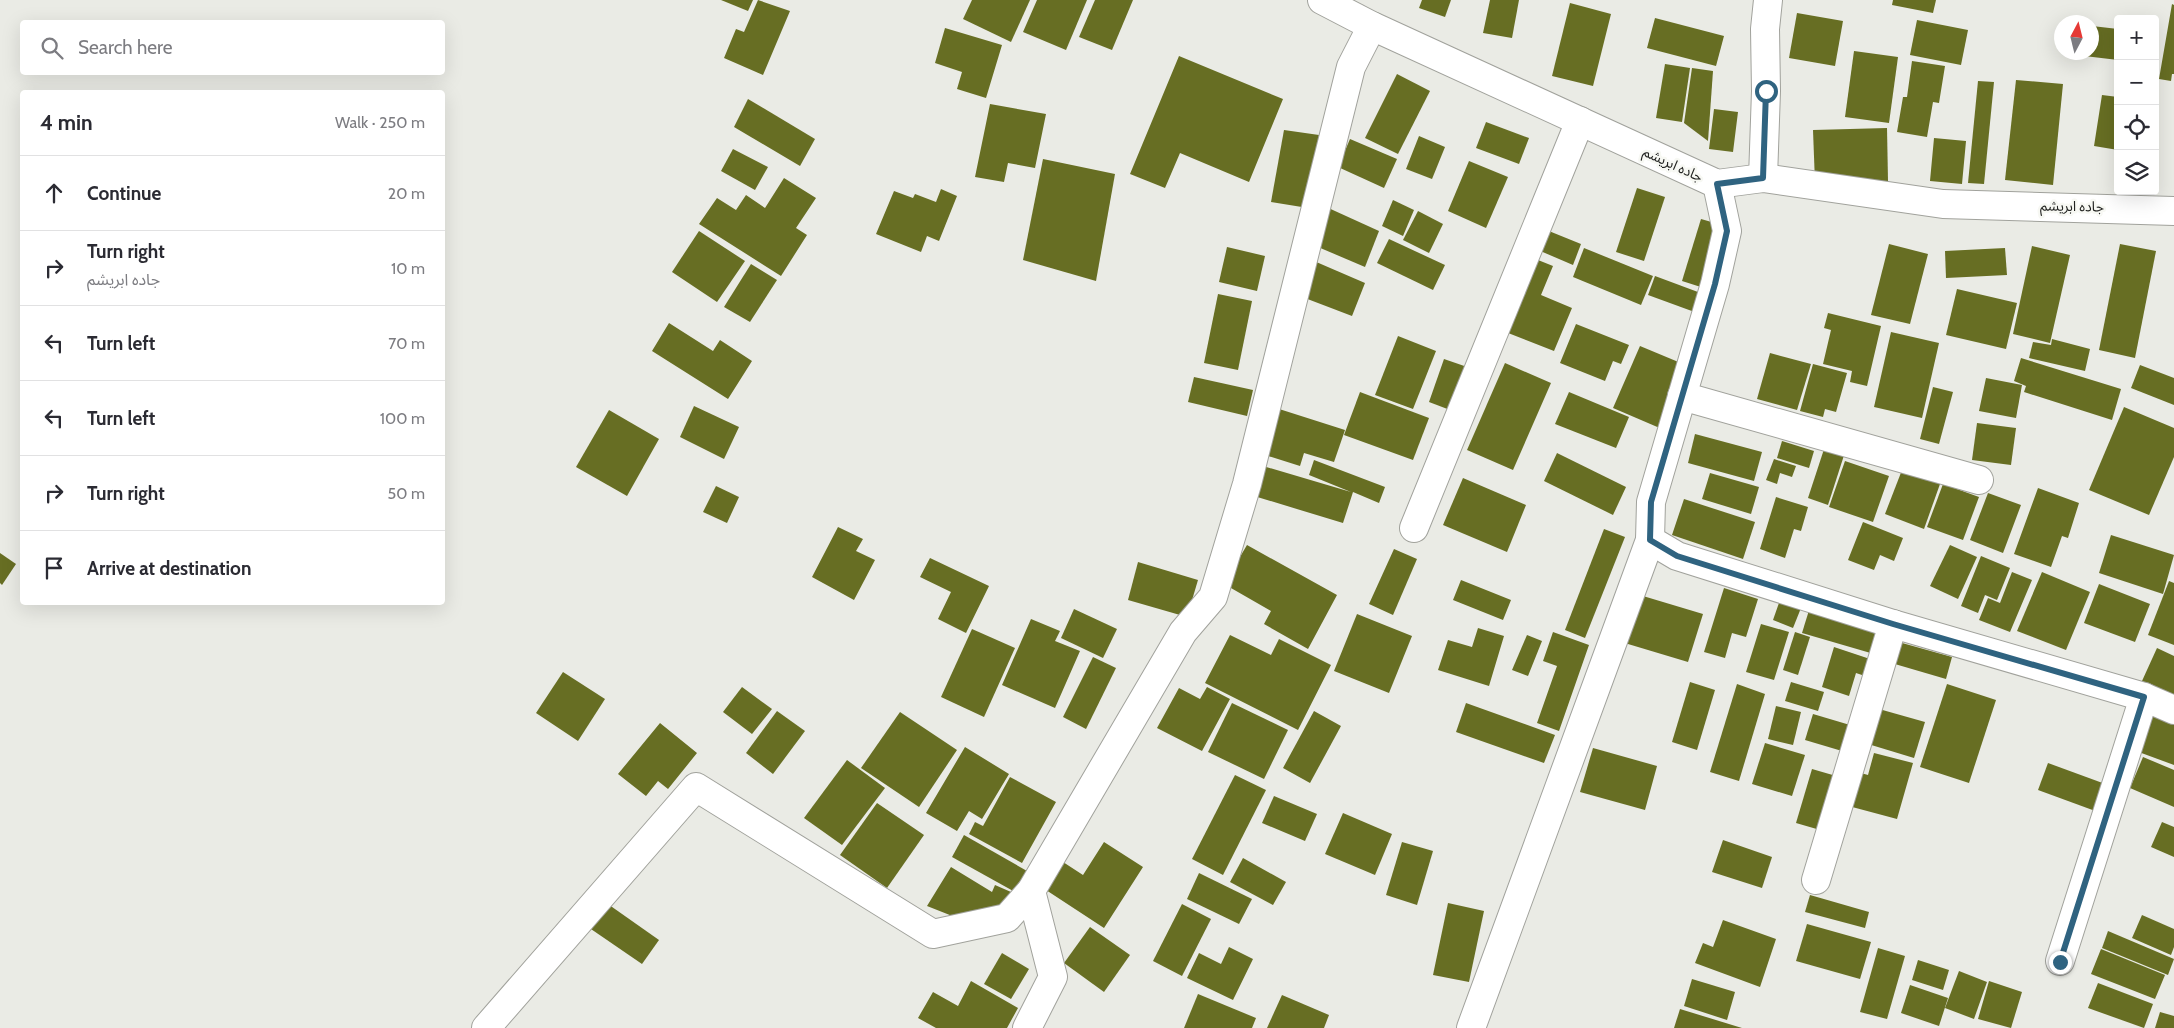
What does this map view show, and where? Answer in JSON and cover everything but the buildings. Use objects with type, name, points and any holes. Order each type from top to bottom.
[{"type":"street","name":"جاده ابریشم","points":[[1322,0],[1372,26],[1717,184],[1763,178],[1943,204],[2174,211]]},
{"type":"street","points":[[1763,178],[1766,91],[1765,29],[1768,0]]},
{"type":"street","points":[[486,1028],[696,787],[933,934],[1007,918],[1031,891],[1183,632],[1213,597],[1247,484],[1351,67],[1372,26]]},
{"type":"street","points":[[1414,528],[1580,121]]},
{"type":"street","points":[[1472,1028],[1650,540],[1651,502],[1715,284],[1727,231],[1717,184]]},
{"type":"street","points":[[1682,396],[1979,480]]},
{"type":"street","points":[[1650,540],[1677,556],[1893,624],[2144,697],[2174,710]]},
{"type":"street","points":[[1816,880],[1893,624]]},
{"type":"street","points":[[2060,962],[2144,697]]},
{"type":"street","points":[[1027,1028],[1052,977],[1031,891]]},
{"type":"route","points":[[1766,91],[1763,178],[1717,184],[1727,231],[1715,284],[1651,502],[1650,540],[1677,556],[1893,624],[2144,697],[2060,962]]}]
